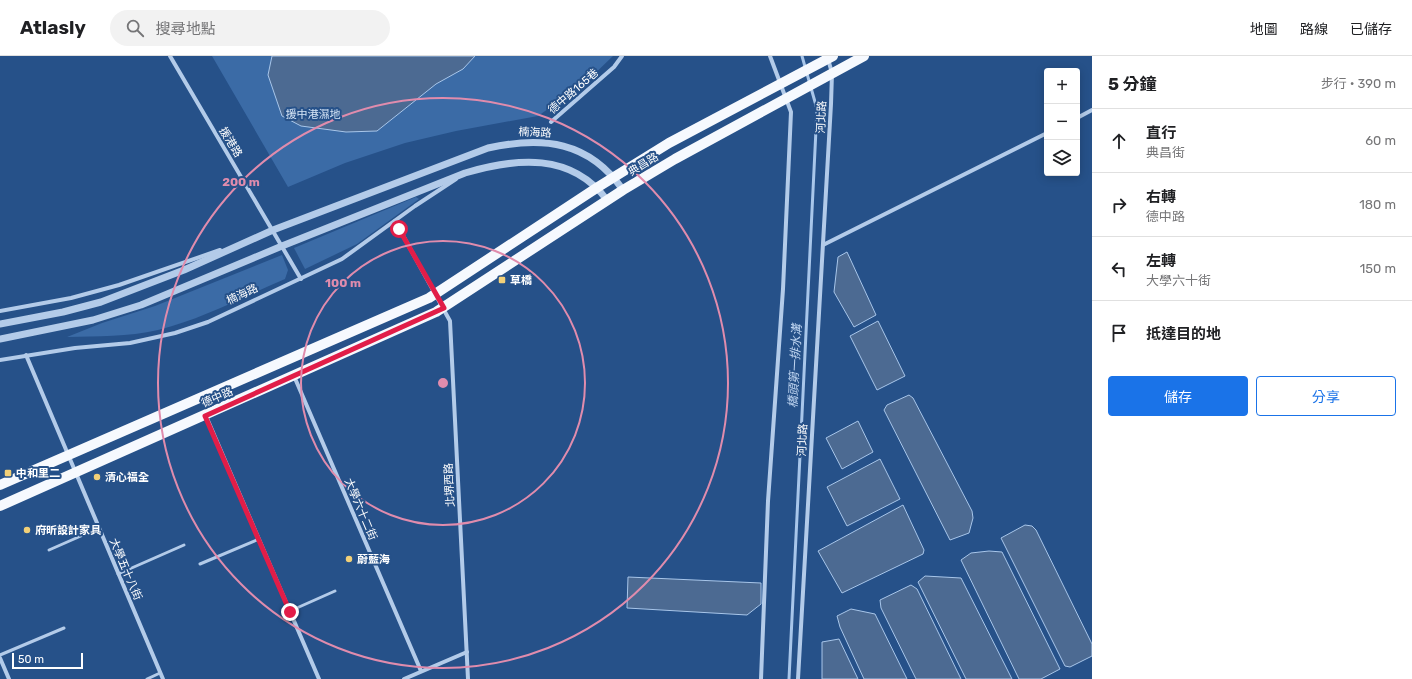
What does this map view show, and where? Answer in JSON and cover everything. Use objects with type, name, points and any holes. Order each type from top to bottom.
[{"type":"main road","name":"典昌路","points":[[444,308],[623,190],[675,159],[864,56]]},
{"type":"main road","name":"典昌路","points":[[436,293],[669,143],[783,84],[827,59]]},
{"type":"main road","name":"德中路","points":[[0,485],[436,293]]},
{"type":"main road","name":"德中路","points":[[0,506],[205,416],[444,308]]},
{"type":"street","name":"援港路","points":[[170,56],[301,279]]},
{"type":"street","name":"德中路165巷","points":[[551,122],[614,67],[622,56]]},
{"type":"street","points":[[761,679],[768,501],[784,266],[791,112],[789,98],[770,56]]},
{"type":"street","name":"河北路","points":[[798,679],[823,245],[828,76],[827,59]]},
{"type":"street","points":[[1080,116],[1092,110]]},
{"type":"street","points":[[823,245],[1044,134]]},
{"type":"street","name":"楠海路","points":[[0,324],[63,312],[101,302],[184,270],[273,230],[423,171],[488,148],[514,142],[543,142],[570,147],[586,155],[604,167],[614,177],[623,190]]},
{"type":"street","name":"楠海路","points":[[0,339],[93,320],[141,305],[282,246],[465,174],[509,163],[537,162],[575,172],[587,178],[598,188],[607,200]]},
{"type":"street","name":"楠海路","points":[[0,360],[26,355],[130,343],[176,333],[208,322],[342,259],[465,174]]},
{"type":"street","name":"北堺西路","points":[[395,221],[436,293],[450,321],[468,679]]},
{"type":"street","name":"楠海路","points":[[0,312],[71,298],[119,285],[255,238]]},
{"type":"street","name":"大學五十八街","points":[[26,355],[162,679]]},
{"type":"street","name":"大學六十二街","points":[[294,376],[421,671]]},
{"type":"street","points":[[205,416],[319,679]]},
{"type":"street","points":[[404,679],[467,652]]},
{"type":"street","points":[[0,658],[9,679]]},
{"type":"lane","points":[[49,550],[99,528]]},
{"type":"lane","points":[[200,564],[259,539]]},
{"type":"lane","points":[[118,574],[184,545]]},
{"type":"lane","points":[[290,612],[335,591]]},
{"type":"lane","points":[[0,655],[64,628]]},
{"type":"lane","points":[[147,679],[160,673]]},
{"type":"green space","name":"援中港濕地","points":[[212,56],[613,56],[585,83],[538,116],[456,131],[405,143],[345,163],[288,187]]},
{"type":"green space","points":[[416,197],[419,199],[357,244],[305,269],[294,248]]},
{"type":"green space","points":[[282,255],[288,270],[285,279],[190,320],[158,330],[135,334],[67,337],[102,323],[155,306]]},
{"type":"shaded area","points":[[272,56],[475,56],[463,69],[436,84],[377,131],[346,132],[301,126],[282,116],[268,75]]},
{"type":"shaded area","points":[[847,252],[876,315],[854,327],[834,292],[838,257]]},
{"type":"shaded area","points":[[878,321],[905,376],[877,390],[850,336]]},
{"type":"shaded area","points":[[909,395],[913,398],[972,511],[973,518],[969,533],[950,540],[884,410],[887,405]]},
{"type":"shaded area","points":[[858,421],[873,452],[842,469],[826,438]]},
{"type":"shaded area","points":[[880,459],[900,499],[847,526],[827,487]]},
{"type":"shaded area","points":[[903,505],[924,550],[923,554],[842,593],[818,551]]},
{"type":"shaded area","points":[[1025,525],[1032,526],[1036,530],[1092,644],[1092,656],[1070,667],[1065,666],[1001,538]]},
{"type":"shaded area","points":[[989,551],[1002,552],[1060,669],[1041,679],[1019,679],[961,560],[971,553]]},
{"type":"shaded area","points":[[925,576],[961,578],[1012,679],[966,679],[918,582]]},
{"type":"shaded area","points":[[628,577],[761,583],[761,604],[747,615],[627,608]]},
{"type":"shaded area","points":[[911,585],[917,589],[961,679],[916,679],[881,608],[880,600]]},
{"type":"shaded area","points":[[851,609],[875,614],[907,679],[864,679],[840,627],[837,616]]},
{"type":"shaded area","points":[[839,639],[858,679],[822,679],[822,642]]},
{"type":"waterway","name":"橋頭第一排水溝","points":[[789,679],[817,109],[802,56]]},
{"type":"place","name":"草橋","points":[[502,280]]},
{"type":"place","name":"中和里二","points":[[8,473]]},
{"type":"place","name":"清心福全","points":[[97,477]]},
{"type":"place","name":"府昕設計家具","points":[[27,530]]},
{"type":"place","name":"蔚藍海","points":[[349,559]]},
{"type":"route","points":[[290,612],[205,416],[444,308],[399,229]]}]
